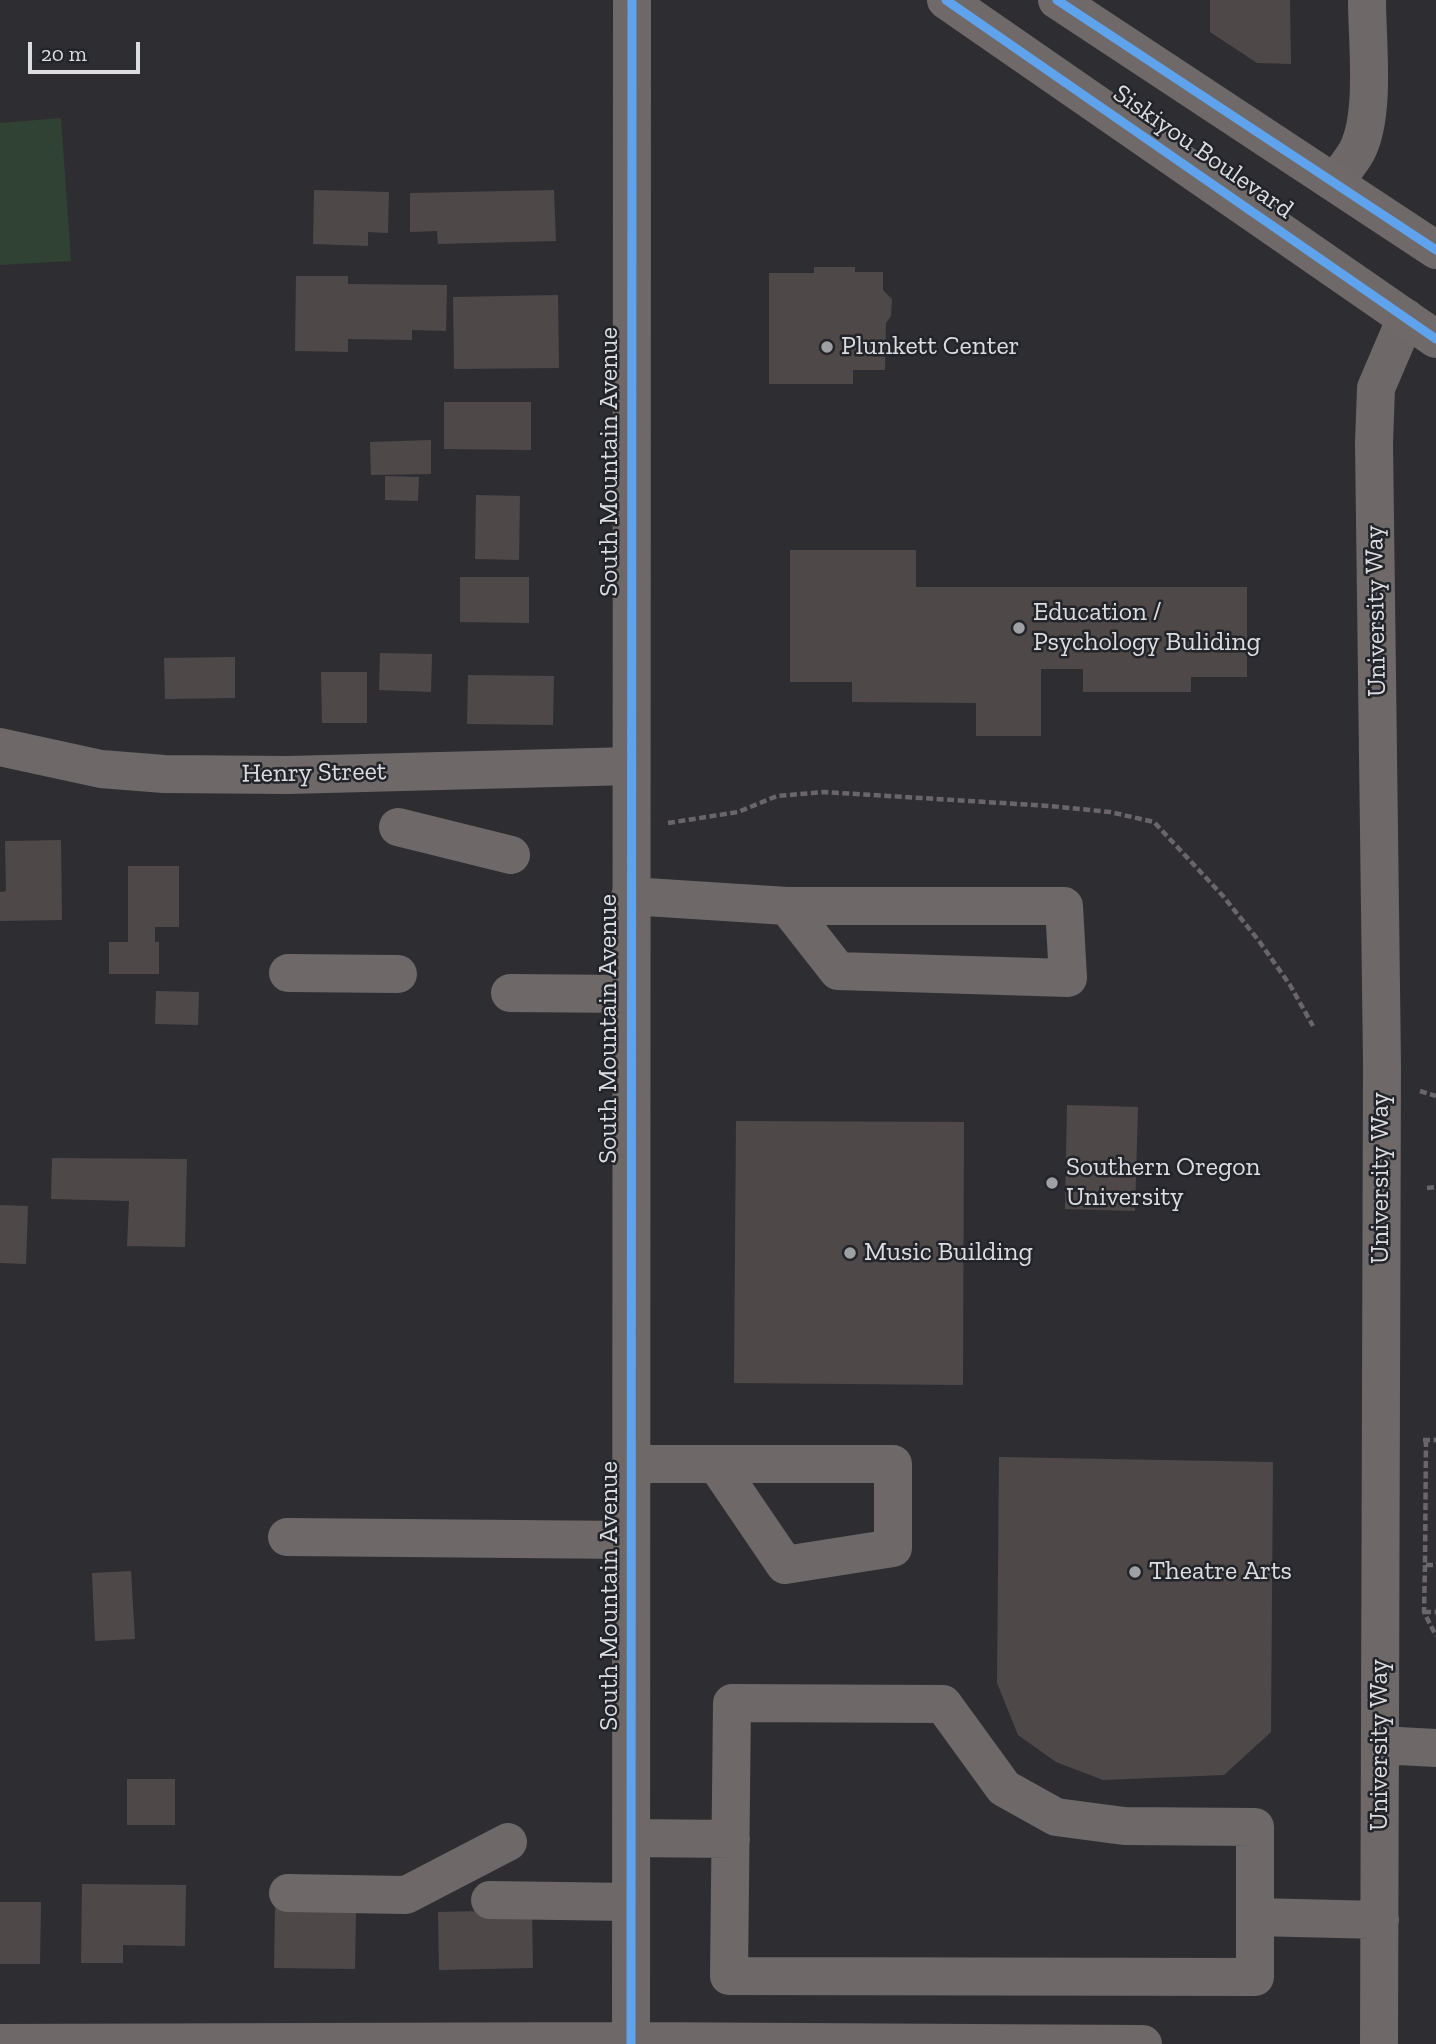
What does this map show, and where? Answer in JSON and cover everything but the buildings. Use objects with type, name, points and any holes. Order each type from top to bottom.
[{"type":"main road","name":"Siskiyou Boulevard","points":[[946,0],[1421,329]]},
{"type":"main road","name":"Siskiyou Boulevard","points":[[1057,0],[1436,250]]},
{"type":"street","points":[[1335,182],[1357,150],[1364,133],[1367,113],[1367,0]]},
{"type":"street","name":"South Mountain Avenue","points":[[631,2043],[630,896],[634,5]]},
{"type":"street","name":"University Way","points":[[1379,2044],[1382,1064],[1374,443],[1377,388],[1421,329]]},
{"type":"street","name":"Henry Street","points":[[0,747],[101,769],[164,774],[288,775],[631,766]]},
{"type":"street","points":[[398,827],[511,855]]},
{"type":"street","points":[[630,896],[787,906],[1064,906],[1068,978],[838,971],[787,906]]},
{"type":"street","points":[[288,973],[398,974]]},
{"type":"street","points":[[510,993],[630,994]]},
{"type":"street","points":[[631,1464],[892,1464],[892,1548],[785,1565],[717,1465]]},
{"type":"street","points":[[287,1537],[631,1540]]},
{"type":"street","points":[[733,1703],[943,1704],[1004,1788],[1056,1817],[1124,1826],[1255,1827],[1255,1977],[729,1976],[731,1839],[733,1703]]},
{"type":"street","points":[[1380,1745],[1436,1748]]},
{"type":"street","points":[[631,1838],[731,1839]]},
{"type":"street","points":[[288,1893],[406,1895],[508,1842]]},
{"type":"street","points":[[490,1900],[631,1902]]},
{"type":"street","points":[[1255,1917],[1380,1920]]},
{"type":"street","points":[[0,2043],[1127,2043]]},
{"type":"path","points":[[666,824],[738,812],[777,796],[824,792],[1050,806],[1110,812],[1154,822],[1223,896],[1259,941],[1290,985],[1313,1026]]},
{"type":"path","points":[[1427,1188],[1436,1187]]},
{"type":"path","points":[[1426,1440],[1424,1612],[1436,1636]]},
{"type":"path","points":[[1425,1565],[1436,1565]]},
{"type":"path","points":[[1424,1612],[1436,1612]]},
{"type":"green space","points":[[61,118],[71,261],[0,265],[0,123]]},
{"type":"cycle path","points":[[631,2044],[632,0]]},
{"type":"cycle path","points":[[946,0],[1436,339]]},
{"type":"cycle path","points":[[1057,0],[1436,250]]},
{"type":"place","name":"Plunkett Center","points":[[827,347]]},
{"type":"place","name":"Education / Psychology Buliding","points":[[1019,628]]},
{"type":"place","name":"Southern Oregon University","points":[[1052,1183]]},
{"type":"place","name":"Music Building","points":[[850,1253]]},
{"type":"place","name":"Theatre Arts","points":[[1135,1572]]}]
